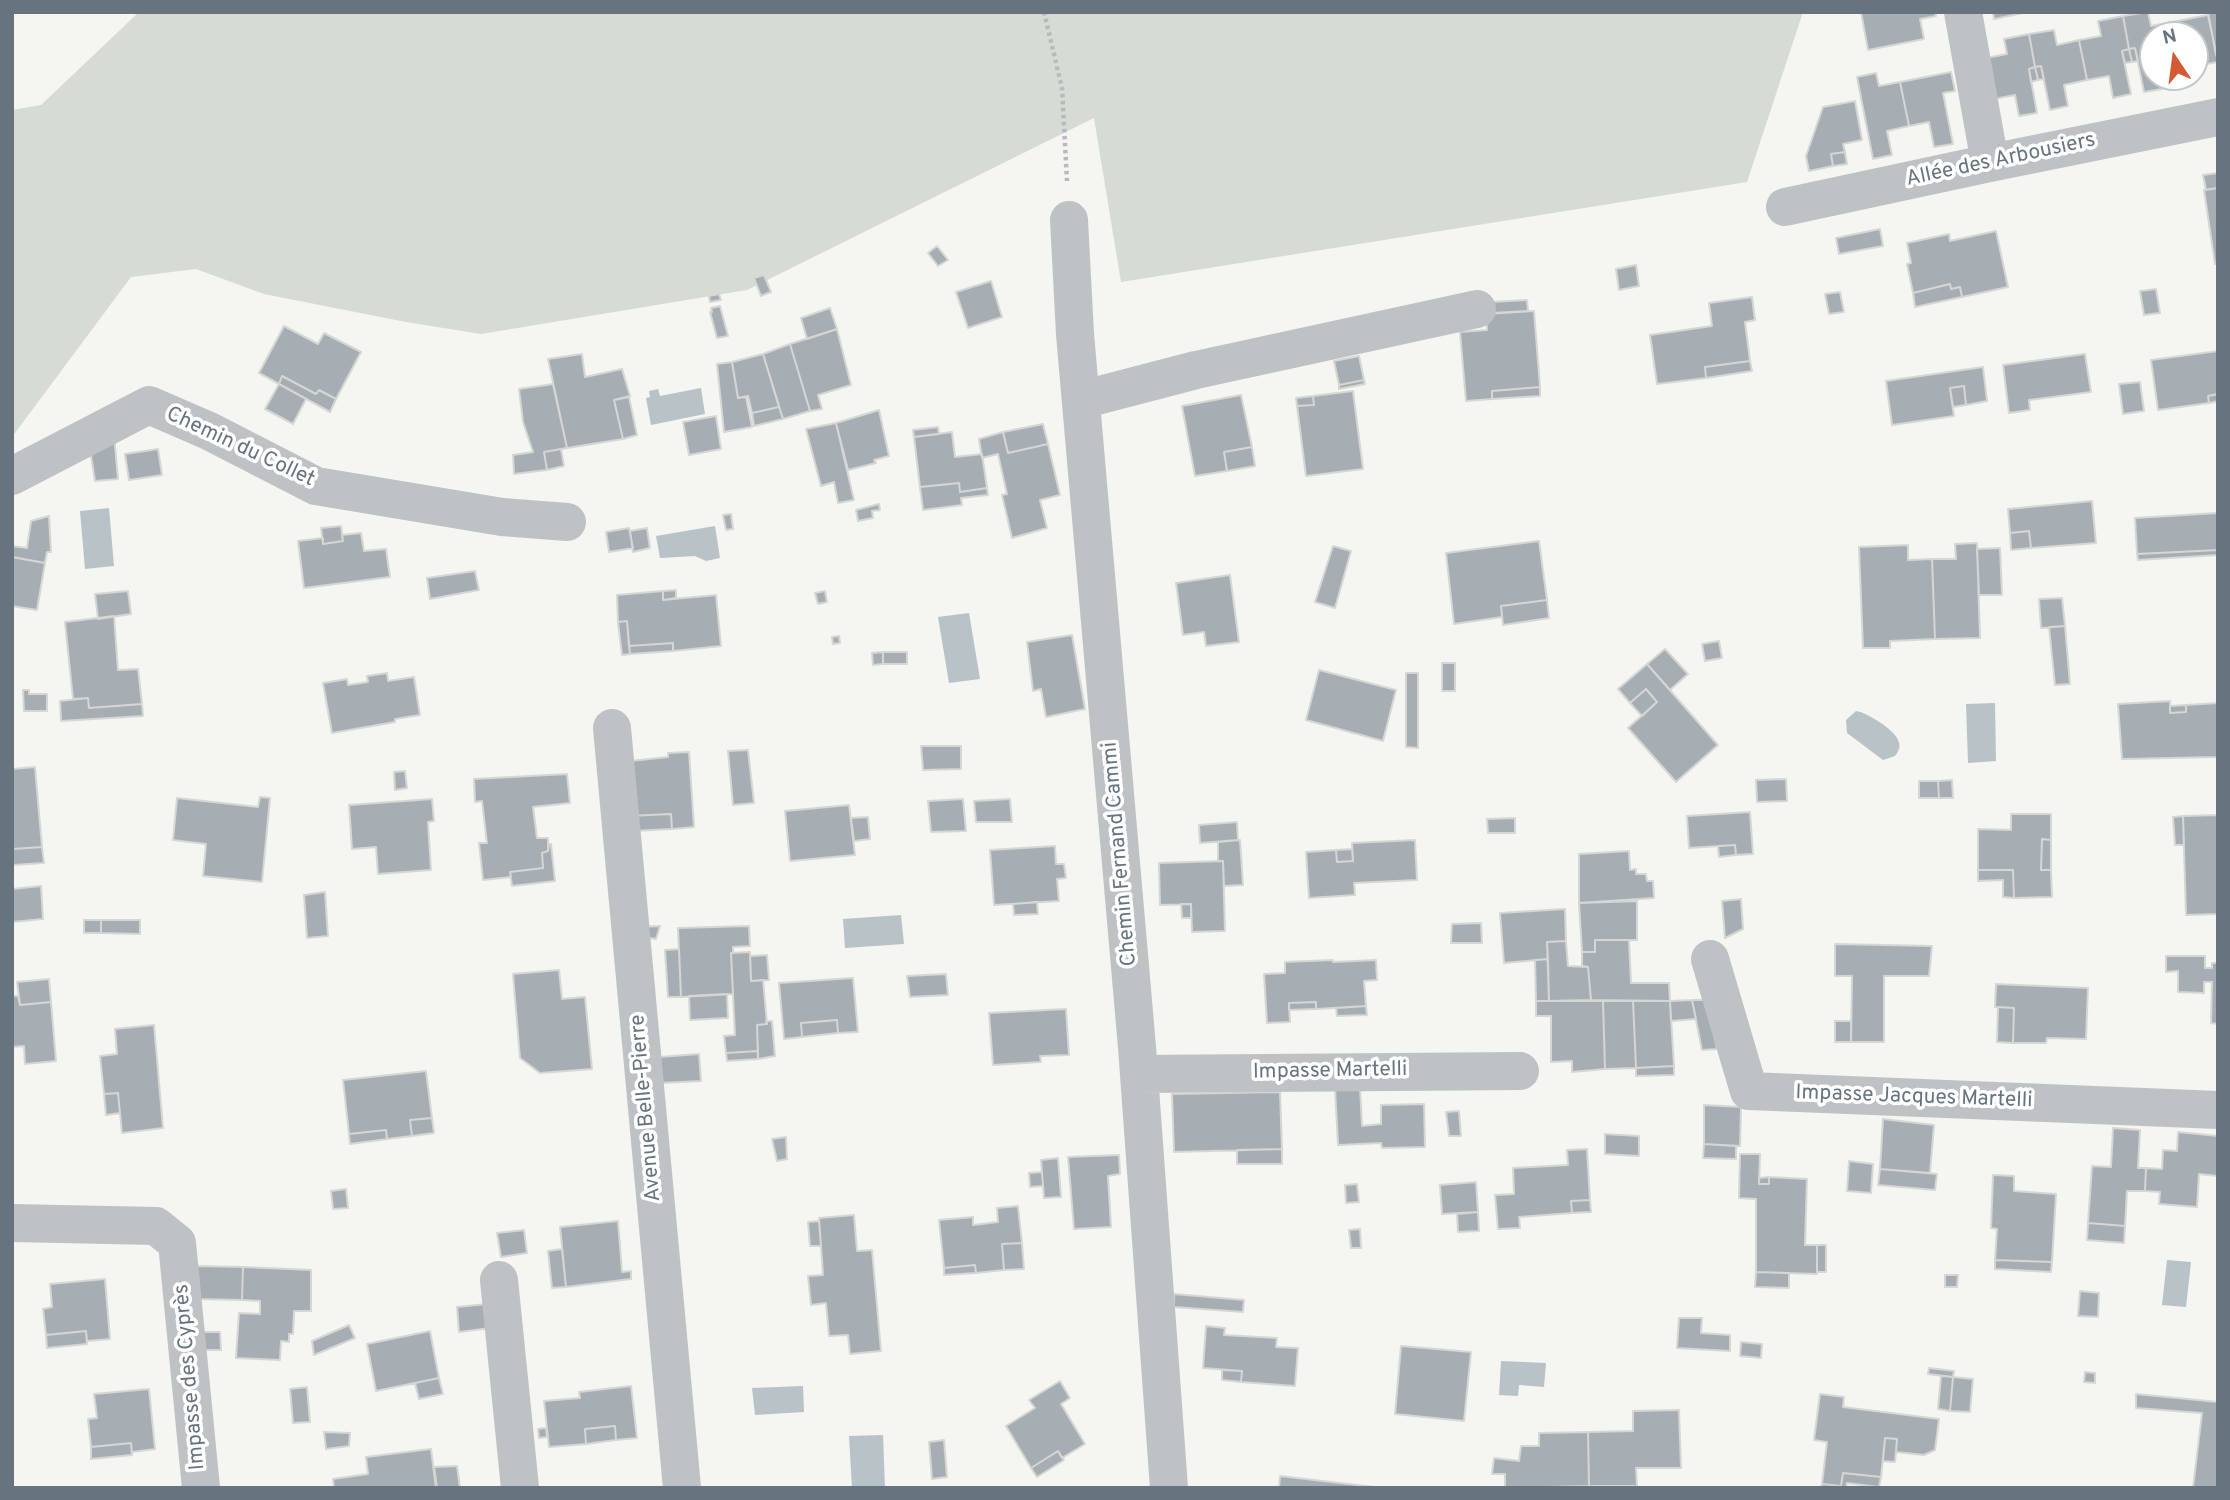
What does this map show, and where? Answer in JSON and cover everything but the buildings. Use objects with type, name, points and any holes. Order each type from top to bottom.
[{"type":"street","points":[[1963,12],[1990,163]]},
{"type":"street","name":"Allée des Arbousiers","points":[[1785,208],[2218,117]]},
{"type":"street","name":"Chemin Fernand Cammi","points":[[1069,220],[1075,334],[1139,1074],[1169,1488]]},
{"type":"street","points":[[1081,400],[1196,370],[1477,309]]},
{"type":"street","name":"Chemin du Collet","points":[[12,476],[149,405],[316,486],[502,517],[567,522]]},
{"type":"street","name":"Avenue Belle-Pierre","points":[[612,727],[682,1488]]},
{"type":"street","name":"Impasse Jacques Martelli","points":[[1710,958],[1749,1091],[2218,1110]]},
{"type":"street","name":"Impasse Martelli","points":[[1139,1074],[1520,1071]]},
{"type":"street","name":"Impasse des Cyprès","points":[[12,1223],[156,1226],[177,1243],[201,1488]]},
{"type":"street","points":[[499,1280],[520,1488]]},
{"type":"path","points":[[1044,12],[1062,88],[1069,220]]},
{"type":"shaded area","points":[[139,12],[1803,12],[1747,182],[1121,282],[1094,118],[747,290],[481,334],[264,294],[196,269],[131,277],[12,437],[12,110],[41,105]]},
{"type":"shaded area","points":[[701,388],[705,414],[651,425],[646,398],[650,397],[649,391],[658,389],[660,396]]},
{"type":"shaded area","points":[[109,508],[114,566],[85,569],[80,511]]},
{"type":"shaded area","points":[[715,526],[720,558],[706,561],[695,556],[660,558],[656,536]]},
{"type":"shaded area","points":[[969,613],[980,679],[949,683],[938,617]]},
{"type":"shaded area","points":[[1995,703],[1996,761],[1968,763],[1966,704]]},
{"type":"shaded area","points":[[1856,711],[1892,731],[1899,742],[1895,756],[1883,760],[1847,733],[1846,720]]},
{"type":"shaded area","points":[[901,915],[904,944],[845,948],[843,919]]},
{"type":"shaded area","points":[[2167,1260],[2191,1262],[2186,1307],[2162,1305]]},
{"type":"shaded area","points":[[1501,1361],[1546,1363],[1544,1387],[1519,1385],[1518,1396],[1499,1395]]},
{"type":"shaded area","points":[[803,1386],[804,1412],[755,1415],[752,1388]]},
{"type":"shaded area","points":[[883,1435],[885,1488],[852,1488],[849,1436]]}]
